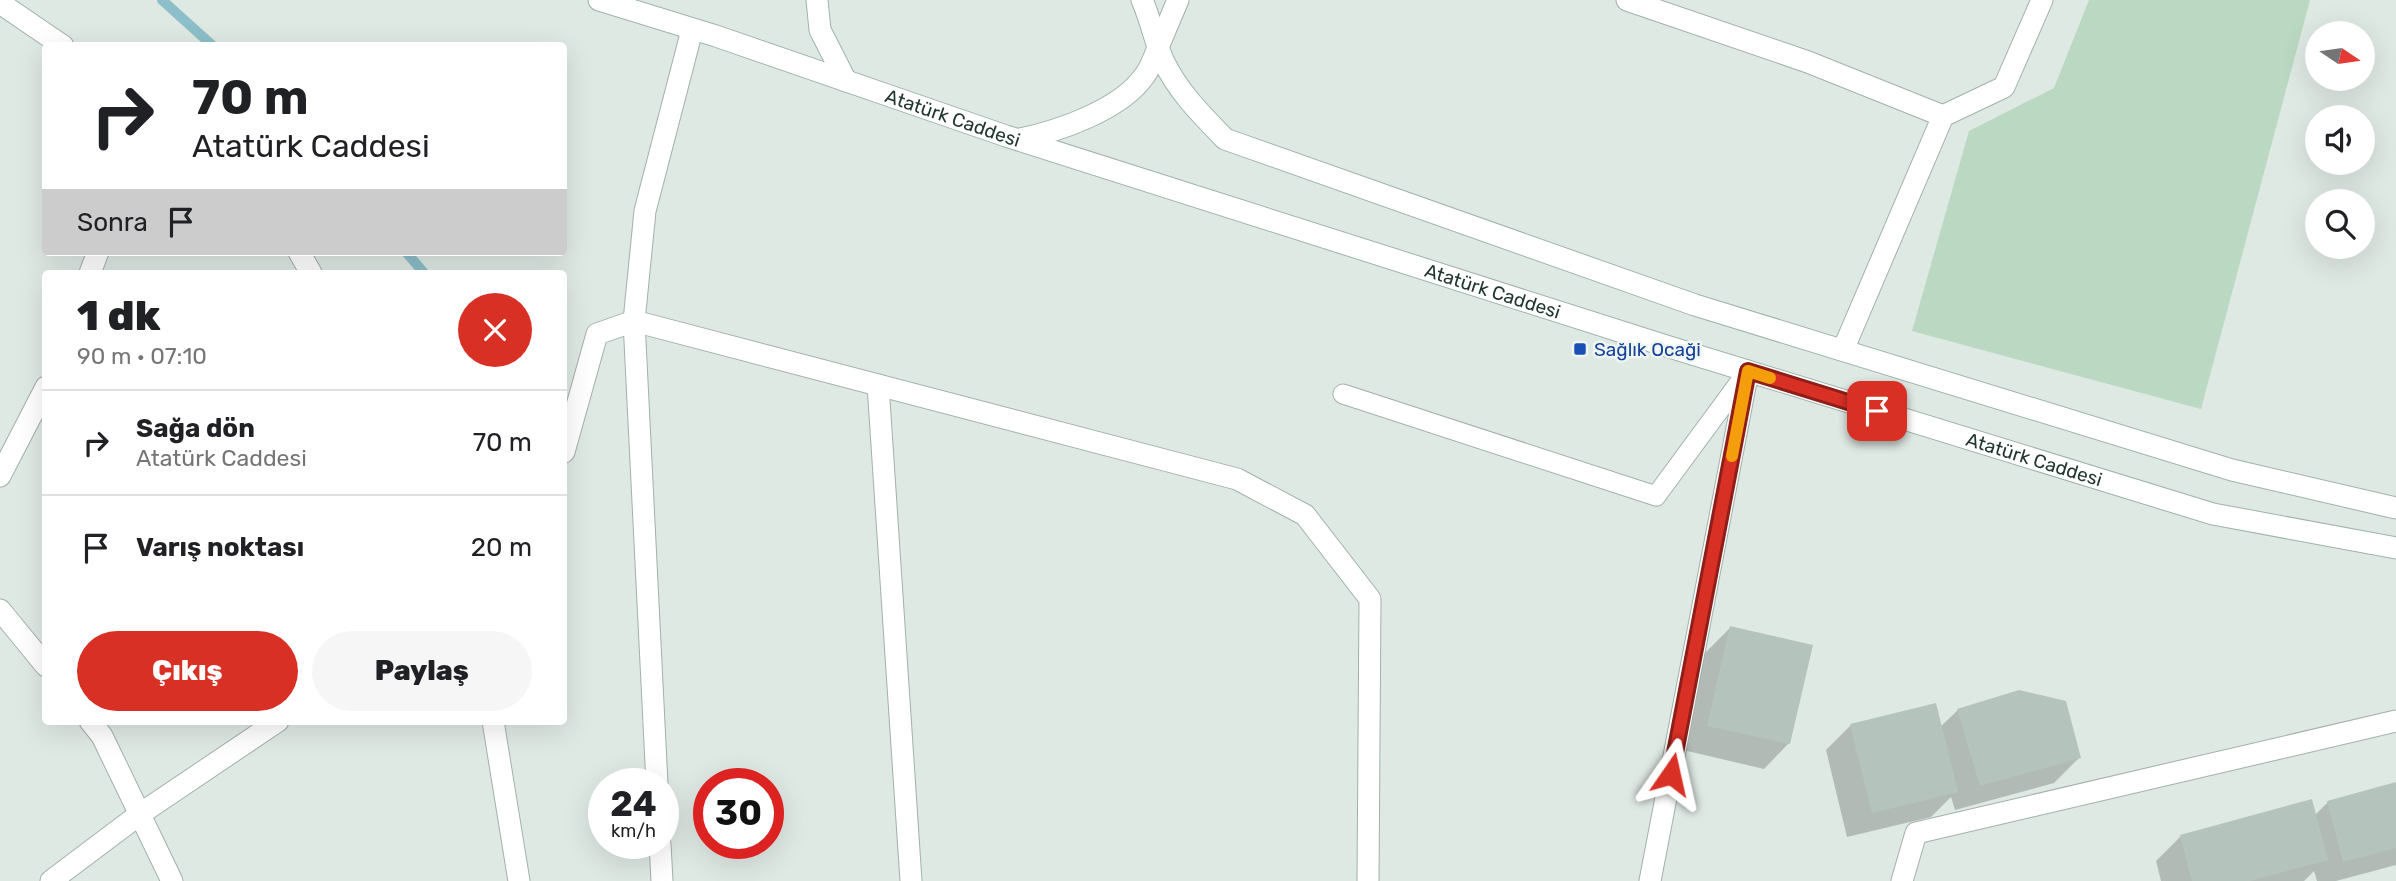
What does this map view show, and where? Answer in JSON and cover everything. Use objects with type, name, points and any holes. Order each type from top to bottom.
[{"type":"street","name":"Atatürk Caddesi","points":[[599,0],[1018,139],[1748,371],[2213,514],[2396,548]]},
{"type":"street","points":[[817,0],[820,30],[846,80]]},
{"type":"street","points":[[1142,0],[1163,61],[1187,101],[1225,139],[1695,305],[2232,470],[2396,508]]},
{"type":"street","points":[[1018,139],[1049,133],[1088,117],[1125,96],[1145,76],[1178,0]]},
{"type":"street","points":[[1627,0],[1808,62],[1943,116]]},
{"type":"street","points":[[1843,350],[1943,116],[2004,87],[2042,0]]},
{"type":"street","points":[[0,3],[57,42]]},
{"type":"street","points":[[656,768],[634,321],[645,211],[692,30]]},
{"type":"street","points":[[567,441],[597,334],[634,321],[1237,479],[1306,516],[1370,599],[1368,881]]},
{"type":"street","points":[[1650,881],[1748,371]]},
{"type":"street","points":[[878,385],[911,881]]},
{"type":"street","points":[[0,477],[42,395]]},
{"type":"street","points":[[0,610],[42,661]]},
{"type":"street","points":[[1902,881],[1916,833],[2396,721]]},
{"type":"street","points":[[93,725],[102,736],[172,881]]},
{"type":"street","points":[[51,881],[140,814],[272,725]]},
{"type":"street","points":[[494,725],[519,881]]},
{"type":"street","points":[[661,859],[662,881]]},
{"type":"lane","points":[[1343,394],[1656,496],[1748,371]]},
{"type":"green space","points":[[2089,0],[2310,0],[2201,409],[1912,331],[1969,131],[2054,88]]},
{"type":"building","points":[[1730,626],[1813,645],[1790,744],[1707,726]]},
{"type":"building","points":[[2019,690],[2066,701],[2081,758],[1980,786],[1957,709]]},
{"type":"building","points":[[1936,703],[1958,792],[1872,813],[1850,724]]},
{"type":"building","points":[[2396,782],[2396,848],[2343,862],[2327,801]]},
{"type":"building","points":[[2312,799],[2328,860],[2250,881],[2192,881],[2180,835]]},
{"type":"waterway","points":[[162,0],[209,42]]},
{"type":"waterway","points":[[409,256],[421,270]]},
{"type":"slow traffic","points":[[1732,456],[1748,371],[1770,378]]},
{"type":"place","name":"Sağlık Ocaği","points":[[1580,349]]},
{"type":"route","points":[[1671,774],[1748,371],[1877,411]]}]
